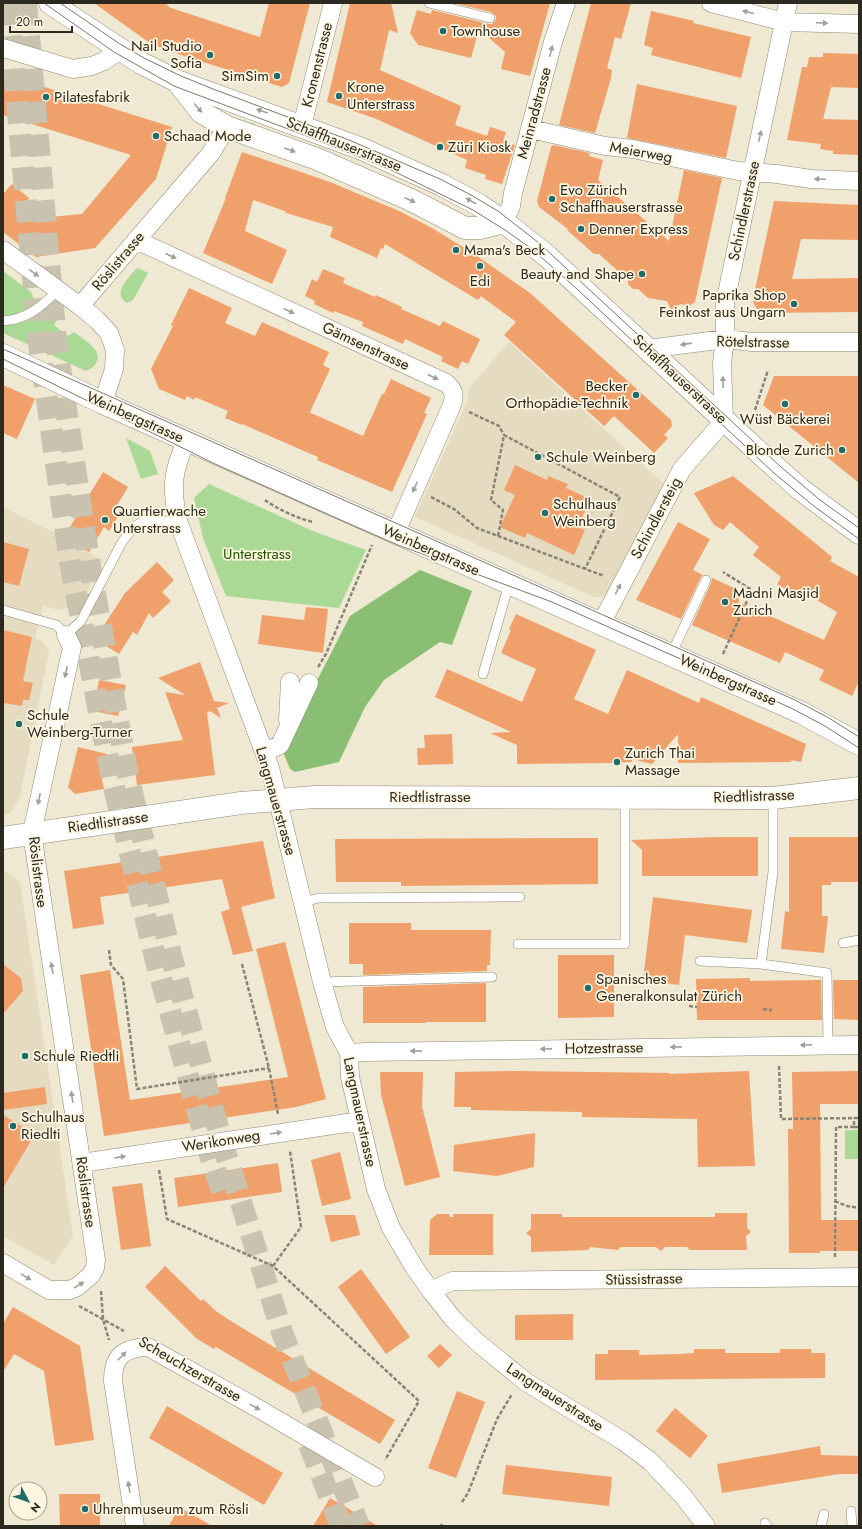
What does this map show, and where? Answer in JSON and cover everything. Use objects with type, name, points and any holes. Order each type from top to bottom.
[{"type":"street","name":"Schaffhauserstrasse","points":[[50,3],[141,63],[177,81],[362,149],[442,185],[479,205],[504,222],[553,261],[724,421],[800,489],[859,533]]},
{"type":"street","name":"Kronenstrasse","points":[[302,126],[333,3]]},
{"type":"street","name":"Meinradstrasse","points":[[504,222],[511,206],[513,193],[553,42],[566,3]]},
{"type":"street","points":[[711,3],[784,22],[859,24]]},
{"type":"street","name":"Schindlerstrasse","points":[[724,421],[722,363],[725,339],[725,303],[788,3]]},
{"type":"street","points":[[3,48],[73,69],[92,66],[104,61],[120,50]]},
{"type":"street","name":"Schaffhauserstrasse","points":[[177,81],[200,112],[227,127],[317,159],[411,200],[465,228],[480,228],[504,222]]},
{"type":"street","name":"Röslistrasse","points":[[80,306],[210,153],[227,127]]},
{"type":"street","name":"Meierweg","points":[[531,129],[605,146],[628,148],[738,171],[752,171],[811,179],[859,181]]},
{"type":"street","name":"Gämsenstrasse","points":[[136,240],[446,383],[452,388],[454,397],[452,405],[395,534]]},
{"type":"street","points":[[3,250],[80,306],[97,320],[109,333],[115,350],[114,369],[103,404]]},
{"type":"street","name":"Rötelstrasse","points":[[648,349],[725,339],[752,342],[859,342]]},
{"type":"street","name":"Weinbergstrasse","points":[[3,355],[103,404],[802,713],[859,744]]},
{"type":"street","name":"Schindlersteig","points":[[601,624],[621,583],[682,469],[724,421]]},
{"type":"street","name":"Langmauerstrasse","points":[[187,440],[179,457],[173,479],[173,500],[178,521],[270,768],[322,982],[335,1027],[349,1053],[350,1077],[376,1189],[391,1228],[414,1267],[431,1290],[454,1320],[477,1342],[521,1378],[623,1441],[650,1461],[683,1496],[706,1526]]},
{"type":"street","name":"Röslistrasse","points":[[66,635],[72,647],[32,833],[96,1260]]},
{"type":"street","points":[[288,729],[290,682]]},
{"type":"street","points":[[264,752],[280,745],[309,683]]},
{"type":"street","name":"Riedtlistrasse","points":[[3,838],[241,803],[278,799],[314,797],[773,798],[859,788]]},
{"type":"street","name":"Hotzestrasse","points":[[349,1053],[859,1045]]},
{"type":"street","name":"Werikonweg","points":[[82,1163],[360,1120]]},
{"type":"street","points":[[3,1263],[49,1290],[69,1290],[77,1287],[91,1275],[95,1268],[96,1260]]},
{"type":"street","name":"Stüssistrasse","points":[[431,1290],[452,1281],[859,1277]]},
{"type":"street","points":[[135,1526],[113,1381],[115,1363],[120,1356],[128,1350],[138,1347],[148,1347]]},
{"type":"street","name":"Scheuchzerstrasse","points":[[148,1347],[259,1409],[375,1477]]},
{"type":"lane","points":[[429,3],[490,18]]},
{"type":"lane","points":[[3,321],[31,314],[58,290]]},
{"type":"lane","points":[[3,610],[56,626],[66,635],[81,621],[122,542],[133,528],[143,521],[178,521]]},
{"type":"lane","points":[[671,655],[706,580]]},
{"type":"lane","points":[[483,674],[509,584]]},
{"type":"lane","points":[[518,944],[625,944],[625,798]]},
{"type":"lane","points":[[761,964],[773,872],[773,798]]},
{"type":"lane","points":[[303,902],[319,898],[520,897]]},
{"type":"lane","points":[[843,943],[859,940]]},
{"type":"lane","points":[[700,960],[761,964],[827,973],[828,1045]]},
{"type":"lane","points":[[322,982],[492,976]]},
{"type":"lane","points":[[851,1511],[852,1526]]},
{"type":"lane","points":[[821,1526],[824,1514]]},
{"type":"path","points":[[755,410],[768,370]]},
{"type":"path","points":[[467,412],[499,426],[504,435],[620,497],[585,569]]},
{"type":"path","points":[[498,536],[503,510],[491,500],[504,435]]},
{"type":"path","points":[[430,496],[454,509],[477,528],[621,583]]},
{"type":"path","points":[[309,683],[326,654],[374,541]]},
{"type":"path","points":[[723,572],[752,590],[723,655]]},
{"type":"path","points":[[109,950],[111,965],[123,980],[137,1089],[269,1068]]},
{"type":"path","points":[[242,964],[285,1132],[301,1227],[273,1266]]},
{"type":"path","points":[[689,1006],[697,1007]]},
{"type":"path","points":[[762,1009],[772,1010]]},
{"type":"path","points":[[779,1059],[781,1119],[859,1118]]},
{"type":"path","points":[[854,1118],[854,1127]]},
{"type":"path","points":[[835,1259],[834,1201],[836,1127],[859,1127]]},
{"type":"path","points":[[156,1152],[167,1219],[273,1266],[419,1401],[375,1477]]},
{"type":"path","points":[[834,1201],[847,1206],[859,1208]]},
{"type":"path","points":[[96,1260],[103,1319],[115,1363]]},
{"type":"path","name":"Scheuchzerstrasse","points":[[77,1306],[103,1319],[148,1347]]},
{"type":"path","points":[[462,1502],[468,1493],[497,1420],[511,1394]]},
{"type":"shaded area","name":"Schule Weinberg","points":[[509,342],[665,485],[606,594],[601,597],[594,597],[415,517],[468,400],[469,388]]},
{"type":"shaded area","name":"Schule Weinberg-Turner","points":[[3,507],[61,536],[103,561],[85,595],[78,602],[71,607],[59,610],[43,606],[35,638],[43,642],[49,651],[20,797],[10,814],[3,815]]},
{"type":"shaded area","name":"Schule Riedtli","points":[[3,870],[20,882],[73,1236],[54,1265],[3,1236]]},
{"type":"green space","points":[[138,268],[148,273],[133,300],[127,303],[121,295],[121,290],[126,281]]},
{"type":"green space","points":[[3,271],[31,292],[33,297],[57,320],[54,325],[68,336],[74,332],[92,346],[98,356],[94,366],[86,371],[3,333]]},
{"type":"green space","points":[[126,438],[150,451],[158,474],[141,479]]},
{"type":"green space","name":"Unterstrass","points":[[209,484],[315,532],[366,550],[339,608],[226,596],[203,538],[194,498]]},
{"type":"green space","points":[[420,570],[472,591],[452,645],[440,642],[384,680],[365,707],[339,762],[295,772],[290,769],[282,749],[350,616]]},
{"type":"green space","points":[[845,1130],[859,1130],[859,1159],[845,1159]]},
{"type":"building","points":[[94,3],[164,3],[171,8],[260,37],[269,3],[310,3],[289,83],[282,87],[151,44]]},
{"type":"building","points":[[350,3],[391,3],[398,33],[389,30],[380,70],[461,106],[455,125],[487,136],[490,127],[506,132],[503,141],[515,145],[502,184],[485,179],[486,175],[465,168],[467,160],[374,118],[327,102]]},
{"type":"building","points":[[454,3],[550,3],[530,76],[501,69],[505,52],[479,29],[471,58],[418,45],[410,33],[417,10],[431,14],[432,10],[489,24],[492,24],[496,20],[496,16],[491,12]]},
{"type":"building","points":[[591,3],[631,3],[621,39],[615,37],[607,68],[612,70],[611,78],[595,133],[559,125]]},
{"type":"building","points":[[651,11],[751,37],[741,78],[651,55],[653,48],[644,45]]},
{"type":"building","points":[[823,53],[859,54],[859,88],[831,87],[823,119],[859,120],[859,155],[833,154],[833,151],[820,149],[821,144],[787,140],[802,67],[807,67],[809,57],[823,57]]},
{"type":"building","points":[[3,74],[172,127],[156,179],[95,248],[36,257],[3,232],[3,194],[12,184],[29,198],[28,200],[50,217],[82,214],[131,155],[3,115]]},
{"type":"building","points":[[637,84],[737,106],[726,158],[627,138]]},
{"type":"building","points":[[553,145],[590,153],[589,156],[603,160],[598,180],[669,241],[684,170],[722,178],[695,302],[689,306],[680,304],[671,310],[667,301],[648,298],[638,289],[633,289],[628,284],[628,280],[599,254],[594,254],[567,230],[568,229],[539,207],[537,201],[551,147]]},
{"type":"building","points":[[242,152],[330,182],[399,211],[432,228],[474,254],[530,293],[671,420],[672,426],[664,435],[668,438],[654,453],[614,416],[604,426],[504,335],[516,322],[481,296],[478,300],[385,244],[383,249],[381,248],[377,258],[330,237],[333,227],[286,213],[285,211],[253,200],[245,231],[287,250],[272,284],[203,253],[226,198]]},
{"type":"building","points":[[774,201],[859,205],[859,240],[801,239],[792,279],[859,278],[859,312],[762,313],[757,309],[753,299]]},
{"type":"building","points":[[323,269],[345,278],[343,283],[375,297],[376,295],[402,307],[401,309],[440,326],[443,321],[480,339],[468,364],[462,361],[458,369],[441,361],[443,357],[405,339],[403,344],[362,326],[363,322],[334,311],[333,313],[314,304],[315,301],[305,296],[312,279],[317,282]]},
{"type":"building","points":[[189,288],[232,308],[225,323],[255,336],[262,322],[329,352],[323,365],[330,369],[310,412],[311,413],[363,436],[382,394],[384,394],[391,379],[431,398],[424,413],[427,414],[392,492],[317,460],[318,457],[225,418],[228,411],[195,397],[194,400],[187,396],[185,400],[159,389],[151,369],[173,326],[171,325]]},
{"type":"building","points":[[774,376],[859,376],[859,483],[763,405]]},
{"type":"building","points":[[3,385],[35,399],[17,439],[3,433]]},
{"type":"building","name":"Schulhaus Weinberg","points":[[515,465],[547,480],[548,476],[568,484],[566,488],[590,499],[578,527],[585,530],[574,555],[527,533],[525,538],[500,527],[515,495],[504,490]]},
{"type":"building","points":[[103,472],[128,487],[113,512],[119,515],[109,531],[104,527],[89,552],[64,537]]},
{"type":"building","points":[[733,476],[832,557],[830,561],[859,577],[859,681],[852,696],[819,680],[824,670],[785,652],[780,663],[692,625],[712,578],[743,592],[738,602],[824,640],[837,612],[810,596],[808,598],[777,585],[781,577],[753,555],[759,547],[730,522],[723,530],[714,525],[694,493]]},
{"type":"building","points":[[678,522],[710,539],[693,570],[703,575],[681,619],[636,600]]},
{"type":"building","points":[[3,542],[29,549],[19,586],[3,582]]},
{"type":"building","points":[[157,562],[174,580],[162,592],[171,601],[153,618],[149,613],[137,635],[133,632],[119,654],[95,639],[125,593]]},
{"type":"building","points":[[306,607],[328,609],[323,653],[258,644],[262,615],[304,620]]},
{"type":"building","points":[[516,614],[596,650],[574,699],[608,714],[627,670],[699,703],[701,697],[806,744],[801,762],[791,760],[791,762],[678,763],[678,734],[652,764],[632,759],[632,762],[611,763],[517,764],[517,745],[490,733],[511,732],[435,697],[447,669],[522,702],[536,669],[501,653]]},
{"type":"building","points":[[3,630],[32,637],[23,681],[33,683],[29,700],[23,700],[22,706],[3,703]]},
{"type":"building","points":[[200,662],[214,701],[229,703],[217,708],[221,718],[210,711],[207,713],[215,775],[137,785],[132,747],[183,740],[165,692],[185,695],[158,678]]},
{"type":"building","points":[[99,680],[126,685],[118,716],[93,711]]},
{"type":"building","points":[[452,734],[453,764],[418,765],[417,748],[425,748],[424,735]]},
{"type":"building","points":[[78,747],[107,754],[107,761],[102,780],[104,789],[75,794],[68,787]]},
{"type":"building","points":[[758,837],[758,876],[642,876],[642,850],[631,840]]},
{"type":"building","points":[[789,837],[859,837],[859,882],[831,882],[831,885],[822,885],[822,916],[828,916],[824,953],[781,949],[785,911],[789,912]]},
{"type":"building","points":[[598,838],[598,884],[401,886],[401,882],[336,882],[335,839]]},
{"type":"building","points":[[263,841],[275,898],[241,907],[253,951],[233,955],[221,912],[230,909],[222,879],[100,897],[104,924],[73,929],[64,871]]},
{"type":"building","points":[[653,897],[752,910],[747,943],[685,935],[679,985],[643,980]]},
{"type":"building","points":[[349,923],[411,923],[411,930],[491,930],[490,965],[487,965],[487,971],[363,975],[363,964],[349,964]]},
{"type":"building","points":[[285,942],[326,1099],[296,1107],[104,1136],[80,975],[110,970],[130,1100],[288,1077],[256,949]]},
{"type":"building","name":"Spanisches Generalkonsulat Zürich","points":[[558,955],[614,955],[614,1017],[558,1018]]},
{"type":"building","points":[[3,964],[21,978],[23,991],[3,1014]]},
{"type":"building","points":[[750,978],[750,981],[821,980],[822,1020],[697,1020],[696,979]]},
{"type":"building","points":[[833,980],[859,980],[859,1020],[834,1019]]},
{"type":"building","points":[[486,983],[486,1022],[363,1023],[363,987]]},
{"type":"building","points":[[516,1071],[669,1074],[749,1071],[755,1166],[698,1167],[697,1119],[582,1117],[582,1112],[471,1110],[471,1107],[454,1107],[455,1072]]},
{"type":"building","points":[[859,1071],[859,1104],[820,1104],[821,1220],[859,1220],[859,1251],[789,1253],[788,1129],[793,1129],[792,1072]]},
{"type":"building","points":[[380,1072],[423,1072],[422,1107],[440,1177],[405,1186],[381,1095]]},
{"type":"building","points":[[45,1087],[47,1104],[3,1110],[3,1093]]},
{"type":"building","name":"Schulhaus Riedlti","points":[[3,1115],[35,1134],[3,1188]]},
{"type":"building","points":[[535,1133],[534,1167],[497,1176],[453,1171],[454,1145]]},
{"type":"building","points":[[340,1152],[351,1199],[322,1206],[311,1160]]},
{"type":"building","points":[[278,1163],[282,1192],[178,1207],[174,1178]]},
{"type":"building","points":[[142,1183],[151,1246],[121,1250],[112,1187]]},
{"type":"building","points":[[715,1213],[747,1213],[747,1228],[751,1232],[746,1236],[747,1250],[690,1250],[687,1247],[665,1247],[661,1251],[656,1247],[621,1247],[618,1250],[590,1247],[588,1250],[531,1252],[531,1237],[526,1233],[531,1229],[531,1214],[562,1214],[562,1217],[715,1217]]},
{"type":"building","points":[[437,1214],[449,1214],[450,1217],[453,1217],[453,1214],[493,1214],[493,1255],[429,1255],[430,1220]]},
{"type":"building","points":[[324,1215],[355,1215],[360,1235],[331,1242]]},
{"type":"building","points":[[165,1266],[201,1301],[203,1299],[217,1312],[395,1420],[380,1444],[216,1347],[214,1349],[197,1339],[145,1287]]},
{"type":"building","points":[[361,1269],[410,1337],[386,1354],[338,1287]]},
{"type":"building","points":[[13,1307],[80,1346],[94,1440],[55,1446],[44,1371],[14,1354],[3,1372],[3,1324]]},
{"type":"building","points":[[573,1314],[573,1340],[515,1340],[515,1315]]},
{"type":"building","points":[[440,1344],[452,1355],[439,1368],[427,1356]]},
{"type":"building","points":[[694,1349],[725,1349],[725,1353],[780,1353],[780,1349],[811,1349],[811,1353],[825,1353],[825,1378],[595,1380],[595,1354],[608,1354],[608,1350],[639,1350],[639,1355],[680,1354],[694,1353]]},
{"type":"building","points":[[457,1391],[485,1402],[456,1478],[428,1468]]},
{"type":"building","points":[[167,1406],[283,1473],[264,1505],[149,1438]]},
{"type":"building","points":[[675,1408],[708,1436],[690,1458],[656,1431]]},
{"type":"building","points":[[820,1446],[821,1455],[859,1456],[859,1474],[839,1474],[722,1493],[717,1464]]},
{"type":"building","points":[[506,1465],[612,1477],[609,1506],[502,1494]]},
{"type":"building","points":[[59,1494],[100,1494],[100,1525],[60,1526]]},
{"type":"building","points":[[330,1498],[378,1526],[313,1526]]},
{"type":"building","points":[[179,1507],[212,1526],[169,1526]]},
{"type":"tunnel","points":[[8,3],[39,344],[70,562],[112,779],[155,957],[208,1149],[224,1197]]},
{"type":"tunnel","points":[[26,3],[56,342],[89,561],[128,776],[170,951],[221,1139],[283,1335],[359,1526]]},
{"type":"tunnel","points":[[309,1444],[341,1526]]},
{"type":"tram line","points":[[44,3],[114,52],[174,86],[389,169],[473,210],[505,230],[532,249],[577,289],[775,474],[815,507],[859,539]]},
{"type":"tram line","points":[[60,3],[120,44],[144,58],[181,76],[349,140],[440,179],[498,211],[539,243],[781,467],[820,500],[859,528]]},
{"type":"tram line","points":[[3,349],[795,700],[829,718],[859,737]]},
{"type":"tram line","points":[[3,359],[215,464],[352,525],[398,545],[552,602],[791,708],[825,726],[859,748]]},
{"type":"place","name":"Townhouse","points":[[443,31]]},
{"type":"place","name":"Nail Studio Sofia","points":[[210,55]]},
{"type":"place","name":"SimSim","points":[[277,76]]},
{"type":"place","name":"Krone Unterstrass","points":[[339,96]]},
{"type":"place","name":"Pilatesfabrik","points":[[46,97]]},
{"type":"place","name":"Schaad Mode","points":[[156,136]]},
{"type":"place","name":"Züri Kiosk","points":[[440,147]]},
{"type":"place","name":"Evo Zürich Schaffhauserstrasse","points":[[552,199]]},
{"type":"place","name":"Denner Express","points":[[581,229]]},
{"type":"place","name":"Mama's Beck","points":[[456,250]]},
{"type":"place","name":"Edi","points":[[480,266]]},
{"type":"place","name":"Beauty and Shape","points":[[642,274]]},
{"type":"place","name":"Paprika Shop Feinkost aus Ungarn","points":[[794,304]]},
{"type":"place","name":"Becker Orthopädie-Technik","points":[[636,395]]},
{"type":"place","name":"Wüst Bäckerei","points":[[785,404]]},
{"type":"place","name":"Blonde Zurich","points":[[842,450]]},
{"type":"place","name":"Schule Weinberg","points":[[538,457]]},
{"type":"place","name":"Schulhaus Weinberg","points":[[545,513]]},
{"type":"place","name":"Quartierwache Unterstrass","points":[[105,520]]},
{"type":"place","name":"Madni Masjid Zurich","points":[[725,602]]},
{"type":"place","name":"Schule Weinberg-Turner","points":[[19,724]]},
{"type":"place","name":"Zurich Thai Massage","points":[[617,762]]},
{"type":"place","name":"Spanisches Generalkonsulat Zürich","points":[[588,988]]},
{"type":"place","name":"Schule Riedtli","points":[[25,1056]]},
{"type":"place","name":"Schulhaus Riedlti","points":[[13,1126]]},
{"type":"place","name":"Uhrenmuseum zum Rösli","points":[[85,1509]]}]
